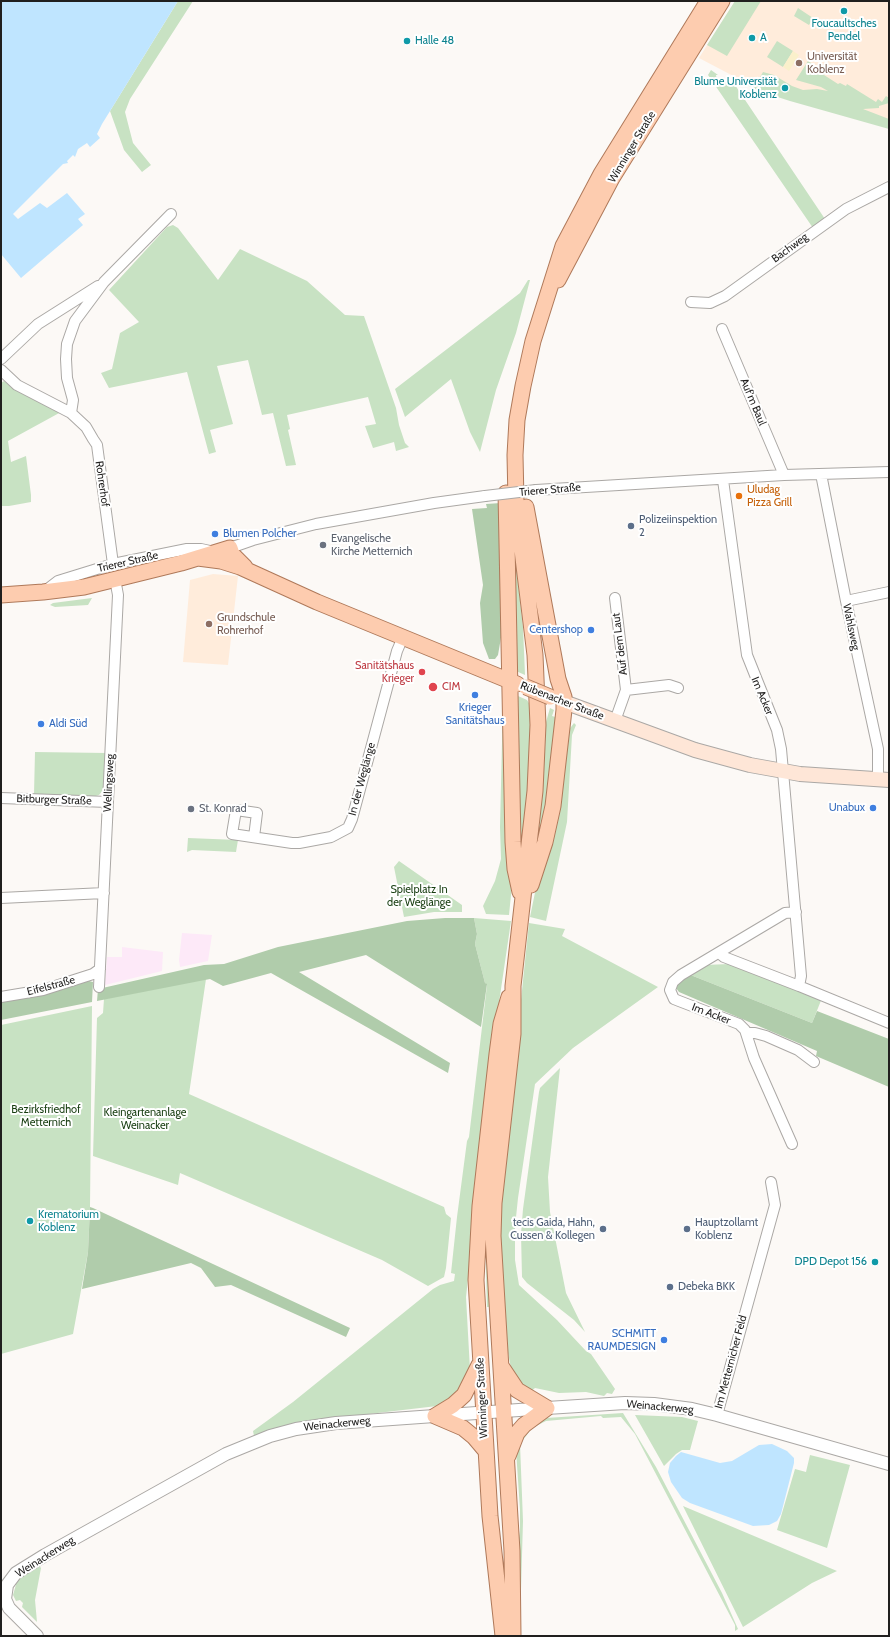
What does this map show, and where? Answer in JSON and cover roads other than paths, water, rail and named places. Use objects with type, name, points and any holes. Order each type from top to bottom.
[{"type":"main road","name":"Winninger Straße","points":[[515,455],[517,420],[533,341],[548,296],[553,272],[563,246],[601,174],[708,1]]},
{"type":"main road","name":"Winninger Straße","points":[[548,296],[565,268],[612,178],[722,1]]},
{"type":"main road","points":[[515,455],[509,469],[506,482],[509,680],[513,850],[523,903]]},
{"type":"main road","points":[[515,455],[522,473],[532,543],[564,702],[564,723],[549,826],[533,879],[523,903]]},
{"type":"main road","points":[[513,986],[537,768],[538,704],[534,655],[517,516],[515,455]]},
{"type":"main road","name":"Rübenacher Straße","points":[[223,550],[232,554],[249,571]]},
{"type":"main road","name":"Trierer Straße","points":[[1,595],[65,590],[198,558],[223,550]]},
{"type":"main road","name":"Rübenacher Straße","points":[[198,558],[221,561],[249,571],[311,599],[550,697],[712,755],[783,771],[829,777],[883,780]]},
{"type":"main road","name":"Winninger Straße","points":[[503,1636],[490,1516],[476,1280],[481,1199],[499,1040],[503,1017],[513,986]]},
{"type":"main road","name":"Winninger Straße","points":[[513,986],[514,1025],[494,1203],[493,1236],[499,1364],[512,1551],[513,1636]]},
{"type":"main road","points":[[435,1416],[453,1405],[464,1395],[480,1362]]},
{"type":"main road","points":[[499,1364],[517,1390],[547,1408],[524,1425],[518,1433],[506,1463]]},
{"type":"main road","points":[[435,1416],[463,1428],[474,1436],[486,1450]]},
{"type":"street","name":"Bachweg","points":[[691,302],[710,303],[724,296],[846,209],[889,187]]},
{"type":"street","points":[[71,413],[73,400],[67,378],[66,359],[67,344],[75,321],[104,282],[171,214]]},
{"type":"street","points":[[1,359],[38,324],[104,282]]},
{"type":"street","name":"Auf'm Baul","points":[[722,329],[784,475]]},
{"type":"street","name":"Rohrerhof","points":[[1,370],[17,385],[71,413],[86,427],[97,445],[113,564]]},
{"type":"street","name":"Trierer Straße","points":[[43,592],[58,581],[113,564],[187,549],[223,550],[253,540],[316,524],[434,503],[536,490],[723,480],[784,475],[889,472]]},
{"type":"street","name":"Wahlsweg","points":[[821,474],[846,601],[878,749],[883,780]]},
{"type":"street","name":"Im Acker","points":[[723,480],[747,655],[777,730],[782,749],[801,976],[799,986]]},
{"type":"street","name":"Wellingsweg","points":[[99,987],[118,595],[115,579]]},
{"type":"street","points":[[846,601],[889,592]]},
{"type":"street","name":"Auf dem Laut","points":[[615,598],[626,690],[615,721]]},
{"type":"street","name":"In der Weglänge","points":[[254,837],[299,843],[332,837],[348,828],[354,812],[396,651],[403,637]]},
{"type":"street","name":"Auf dem Laut","points":[[626,690],[669,685],[678,688]]},
{"type":"street","name":"Bitburger Straße","points":[[1,798],[108,802]]},
{"type":"street","points":[[1,898],[104,893]]},
{"type":"street","name":"Im Acker","points":[[796,912],[784,913],[676,978],[671,986],[671,995],[679,1002],[739,1024],[747,1033],[755,1033],[766,1036],[798,1050],[814,1062]]},
{"type":"street","points":[[719,953],[724,957],[889,1023]]},
{"type":"street","name":"Eifelstraße","points":[[1,997],[43,990],[93,974],[100,968]]},
{"type":"street","points":[[747,1033],[754,1058],[792,1144]]},
{"type":"street","name":"Im Metternicher Feld","points":[[771,1182],[775,1205],[717,1415],[889,1464]]},
{"type":"street","name":"Weinackerweg","points":[[3,1593],[9,1581],[24,1568],[237,1449],[270,1436],[296,1429],[336,1423],[625,1403],[654,1404],[686,1408],[717,1415]]},
{"type":"street","points":[[3,1593],[9,1608],[37,1636]]},
{"type":"water","points":[[1,1],[178,1],[102,124],[97,134],[100,138],[90,147],[87,143],[78,149],[75,157],[73,155],[67,161],[68,163],[63,164],[13,214],[18,219],[40,203],[47,208],[67,193],[85,214],[78,219],[83,225],[21,278],[1,254]]},
{"type":"water","points":[[772,1444],[787,1451],[794,1458],[794,1463],[781,1514],[777,1521],[769,1525],[753,1526],[690,1503],[682,1498],[671,1482],[668,1472],[670,1463],[681,1452],[720,1463],[732,1461],[759,1445]]},
{"type":"place","name":"Foucaultsches Pendel","points":[[844,11]]},
{"type":"place","name":"A","points":[[752,38]]},
{"type":"place","name":"Halle 48","points":[[407,41]]},
{"type":"place","name":"Universität Koblenz","points":[[799,63]]},
{"type":"place","name":"Blume Universität Koblenz","points":[[785,88]]},
{"type":"place","name":"Uludag Pizza Grill","points":[[739,496]]},
{"type":"place","name":"Polizeiinspektion 2","points":[[631,526]]},
{"type":"place","name":"Blumen Polcher","points":[[215,534]]},
{"type":"place","name":"Evangelische Kirche Metternich","points":[[323,545]]},
{"type":"place","name":"Grundschule Rohrerhof","points":[[209,624]]},
{"type":"place","name":"Centershop","points":[[591,630]]},
{"type":"place","name":"Sanitätshaus Krieger","points":[[422,672]]},
{"type":"place","name":"CIM","points":[[433,687]]},
{"type":"place","name":"Krieger Sanitätshaus","points":[[475,695]]},
{"type":"place","name":"Aldi Süd","points":[[41,724]]},
{"type":"place","name":"Unabux","points":[[873,808]]},
{"type":"place","name":"St. Konrad","points":[[191,809]]},
{"type":"place","name":"Krematorium Koblenz","points":[[30,1221]]},
{"type":"place","name":"tecis Gaida, Hahn, Cussen & Kollegen","points":[[603,1229]]},
{"type":"place","name":"Hauptzollamt Koblenz","points":[[687,1229]]},
{"type":"place","name":"DPD Depot 156","points":[[875,1262]]},
{"type":"place","name":"Debeka BKK","points":[[670,1287]]},
{"type":"place","name":"SCHMITT RAUMDESIGN","points":[[664,1340]]},
{"type":"park label","name":"Spielplatz In der Weglänge","points":[[419,896]]},
{"type":"park label","name":"Bezirksfriedhof Metternich","points":[[46,1116]]},
{"type":"park label","name":"Kleingartenanlage Weinacker","points":[[145,1119]]}]
